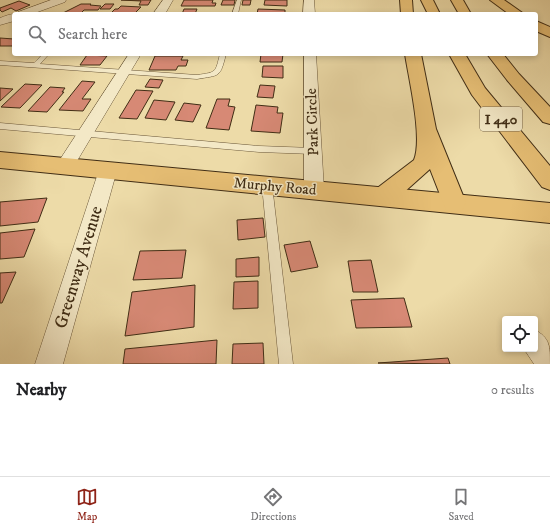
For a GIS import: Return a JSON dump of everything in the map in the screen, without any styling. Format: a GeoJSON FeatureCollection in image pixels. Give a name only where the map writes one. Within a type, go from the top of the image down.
{"type":"FeatureCollection","features":[{"type":"Feature","properties":{"kind":"main road"},"geometry":{"type":"LineString","coordinates":[[406,0],[407,12]]}},
{"type":"Feature","properties":{"kind":"main road"},"geometry":{"type":"LineString","coordinates":[[427,0],[433,12]]}},
{"type":"Feature","properties":{"kind":"main road"},"geometry":{"type":"LineString","coordinates":[[457,0],[464,12]]}},
{"type":"Feature","properties":{"kind":"main road"},"geometry":{"type":"LineString","coordinates":[[496,0],[515,12]]}},
{"type":"Feature","properties":{"kind":"main road"},"geometry":{"type":"LineString","coordinates":[[538,26],[550,33]]}},
{"type":"Feature","properties":{"kind":"main road"},"geometry":{"type":"LineString","coordinates":[[384,196],[422,165],[426,155],[426,129],[413,56]]}},
{"type":"Feature","properties":{"kind":"main road","name":"I 440"},"geometry":{"type":"LineString","coordinates":[[458,56],[478,91],[550,181]]}},
{"type":"Feature","properties":{"kind":"main road","name":"I 440"},"geometry":{"type":"LineString","coordinates":[[497,56],[513,77],[550,118]]}},
{"type":"Feature","properties":{"kind":"main road"},"geometry":{"type":"LineString","coordinates":[[426,129],[454,203]]}},
{"type":"Feature","properties":{"kind":"main road","name":"Murphy Road"},"geometry":{"type":"LineString","coordinates":[[0,160],[384,196],[546,213]]}},
{"type":"Feature","properties":{"kind":"street"},"geometry":{"type":"LineString","coordinates":[[28,12],[61,0]]}},
{"type":"Feature","properties":{"kind":"street"},"geometry":{"type":"LineString","coordinates":[[160,12],[168,0]]}},
{"type":"Feature","properties":{"kind":"street"},"geometry":{"type":"LineString","coordinates":[[309,0],[310,12]]}},
{"type":"Feature","properties":{"kind":"street"},"geometry":{"type":"LineString","coordinates":[[0,22],[12,18]]}},
{"type":"Feature","properties":{"kind":"street"},"geometry":{"type":"LineString","coordinates":[[65,166],[134,56]]}},
{"type":"Feature","properties":{"kind":"street","name":"Park Circle"},"geometry":{"type":"LineString","coordinates":[[310,56],[314,190]]}},
{"type":"Feature","properties":{"kind":"street","name":"Greenway Avenue"},"geometry":{"type":"LineString","coordinates":[[49,364],[108,170]]}},
{"type":"Feature","properties":{"kind":"street"},"geometry":{"type":"LineString","coordinates":[[538,347],[550,362]]}},
{"type":"Feature","properties":{"kind":"street"},"geometry":{"type":"LineString","coordinates":[[532,352],[533,364]]}},
{"type":"Feature","properties":{"kind":"lane"},"geometry":{"type":"LineString","coordinates":[[236,12],[240,0]]}},
{"type":"Feature","properties":{"kind":"lane"},"geometry":{"type":"LineString","coordinates":[[36,65],[44,56]]}},
{"type":"Feature","properties":{"kind":"lane"},"geometry":{"type":"LineString","coordinates":[[0,62],[123,73],[210,76],[216,74],[219,70],[222,56]]}},
{"type":"Feature","properties":{"kind":"lane"},"geometry":{"type":"LineString","coordinates":[[0,126],[259,149],[313,151]]}},
{"type":"Feature","properties":{"kind":"lane"},"geometry":{"type":"LineString","coordinates":[[267,185],[286,364]]}},
{"type":"Feature","properties":{"kind":"building"},"geometry":{"type":"Polygon","coordinates":[[[121,0],[151,0],[148,5],[139,5],[141,1],[121,0]]]}},
{"type":"Feature","properties":{"kind":"building"},"geometry":{"type":"Polygon","coordinates":[[[184,0],[213,0],[212,3],[216,3],[215,6],[181,6],[184,0]]]}},
{"type":"Feature","properties":{"kind":"building"},"geometry":{"type":"Polygon","coordinates":[[[223,0],[235,0],[234,5],[221,5],[223,0]]]}},
{"type":"Feature","properties":{"kind":"building"},"geometry":{"type":"Polygon","coordinates":[[[243,0],[251,0],[250,5],[242,5],[243,0]]]}},
{"type":"Feature","properties":{"kind":"building"},"geometry":{"type":"Polygon","coordinates":[[[265,0],[287,0],[287,6],[264,5],[265,0]]]}},
{"type":"Feature","properties":{"kind":"building"},"geometry":{"type":"Polygon","coordinates":[[[19,1],[30,5],[16,11],[11,8],[2,12],[0,10],[0,8],[19,1]]]}},
{"type":"Feature","properties":{"kind":"building"},"geometry":{"type":"Polygon","coordinates":[[[81,4],[101,6],[98,10],[65,12],[81,4]]]}},
{"type":"Feature","properties":{"kind":"building"},"geometry":{"type":"Polygon","coordinates":[[[105,4],[114,4],[110,9],[100,9],[105,4]]]}},
{"type":"Feature","properties":{"kind":"building"},"geometry":{"type":"Polygon","coordinates":[[[121,6],[141,7],[136,12],[112,12],[115,9],[118,9],[121,6]]]}},
{"type":"Feature","properties":{"kind":"building"},"geometry":{"type":"Polygon","coordinates":[[[184,9],[197,9],[196,12],[183,12],[184,9]]]}},
{"type":"Feature","properties":{"kind":"building"},"geometry":{"type":"Polygon","coordinates":[[[258,9],[285,10],[285,12],[257,12],[258,9]]]}},
{"type":"Feature","properties":{"kind":"building"},"geometry":{"type":"Polygon","coordinates":[[[0,38],[12,39],[12,46],[0,46],[0,38]]]}},
{"type":"Feature","properties":{"kind":"building"},"geometry":{"type":"Polygon","coordinates":[[[86,56],[107,56],[100,65],[80,65],[86,56]]]}},
{"type":"Feature","properties":{"kind":"building"},"geometry":{"type":"Polygon","coordinates":[[[155,56],[183,56],[181,60],[188,60],[186,66],[178,66],[176,70],[149,70],[155,56]]]}},
{"type":"Feature","properties":{"kind":"building"},"geometry":{"type":"Polygon","coordinates":[[[261,56],[283,56],[282,62],[260,62],[261,56]]]}},
{"type":"Feature","properties":{"kind":"building"},"geometry":{"type":"Polygon","coordinates":[[[263,66],[283,66],[283,78],[262,77],[263,66]]]}},
{"type":"Feature","properties":{"kind":"building"},"geometry":{"type":"Polygon","coordinates":[[[150,79],[163,80],[159,88],[145,87],[150,79]]]}},
{"type":"Feature","properties":{"kind":"building"},"geometry":{"type":"Polygon","coordinates":[[[82,81],[95,82],[82,99],[91,99],[83,111],[59,110],[82,81]]]}},
{"type":"Feature","properties":{"kind":"building"},"geometry":{"type":"Polygon","coordinates":[[[25,84],[42,85],[20,108],[1,107],[25,84]]]}},
{"type":"Feature","properties":{"kind":"building"},"geometry":{"type":"Polygon","coordinates":[[[260,85],[275,86],[273,98],[257,97],[260,85]]]}},
{"type":"Feature","properties":{"kind":"building"},"geometry":{"type":"Polygon","coordinates":[[[50,87],[65,88],[62,92],[64,92],[47,112],[28,111],[50,87]]]}},
{"type":"Feature","properties":{"kind":"building"},"geometry":{"type":"Polygon","coordinates":[[[0,88],[13,89],[0,101],[0,88]]]}},
{"type":"Feature","properties":{"kind":"building"},"geometry":{"type":"Polygon","coordinates":[[[136,90],[153,91],[137,119],[119,118],[136,90]]]}},
{"type":"Feature","properties":{"kind":"building"},"geometry":{"type":"Polygon","coordinates":[[[217,99],[230,99],[228,106],[235,107],[229,130],[206,128],[217,99]]]}},
{"type":"Feature","properties":{"kind":"building"},"geometry":{"type":"Polygon","coordinates":[[[154,100],[175,102],[166,120],[145,118],[154,100]]]}},
{"type":"Feature","properties":{"kind":"building"},"geometry":{"type":"Polygon","coordinates":[[[184,103],[201,105],[193,122],[175,120],[184,103]]]}},
{"type":"Feature","properties":{"kind":"building"},"geometry":{"type":"Polygon","coordinates":[[[256,105],[278,107],[277,113],[283,113],[280,133],[251,131],[256,105]]]}},
{"type":"Feature","properties":{"kind":"building"},"geometry":{"type":"Polygon","coordinates":[[[47,198],[38,222],[0,226],[0,202],[47,198]]]}},
{"type":"Feature","properties":{"kind":"building"},"geometry":{"type":"Polygon","coordinates":[[[263,218],[265,237],[238,240],[237,220],[263,218]]]}},
{"type":"Feature","properties":{"kind":"building"},"geometry":{"type":"Polygon","coordinates":[[[35,229],[24,257],[0,259],[0,233],[35,229]]]}},
{"type":"Feature","properties":{"kind":"building"},"geometry":{"type":"Polygon","coordinates":[[[310,241],[318,267],[291,272],[284,245],[310,241]]]}},
{"type":"Feature","properties":{"kind":"building"},"geometry":{"type":"Polygon","coordinates":[[[186,250],[182,278],[133,280],[140,251],[186,250]]]}},
{"type":"Feature","properties":{"kind":"building"},"geometry":{"type":"Polygon","coordinates":[[[259,257],[259,276],[236,277],[236,259],[259,257]]]}},
{"type":"Feature","properties":{"kind":"building"},"geometry":{"type":"Polygon","coordinates":[[[371,260],[378,292],[353,292],[348,261],[371,260]]]}},
{"type":"Feature","properties":{"kind":"building"},"geometry":{"type":"Polygon","coordinates":[[[16,272],[2,303],[0,303],[0,273],[16,272]]]}},
{"type":"Feature","properties":{"kind":"building"},"geometry":{"type":"Polygon","coordinates":[[[258,281],[258,308],[233,309],[234,282],[258,281]]]}},
{"type":"Feature","properties":{"kind":"building"},"geometry":{"type":"Polygon","coordinates":[[[195,285],[194,327],[125,336],[132,292],[195,285]]]}},
{"type":"Feature","properties":{"kind":"building"},"geometry":{"type":"Polygon","coordinates":[[[404,298],[412,327],[356,328],[351,300],[404,298]]]}},
{"type":"Feature","properties":{"kind":"building"},"geometry":{"type":"Polygon","coordinates":[[[217,340],[216,364],[123,364],[125,349],[217,340]]]}},
{"type":"Feature","properties":{"kind":"building"},"geometry":{"type":"Polygon","coordinates":[[[263,343],[264,364],[232,364],[233,344],[263,343]]]}},
{"type":"Feature","properties":{"kind":"building"},"geometry":{"type":"Polygon","coordinates":[[[448,358],[450,364],[378,363],[448,358]]]}}]}
